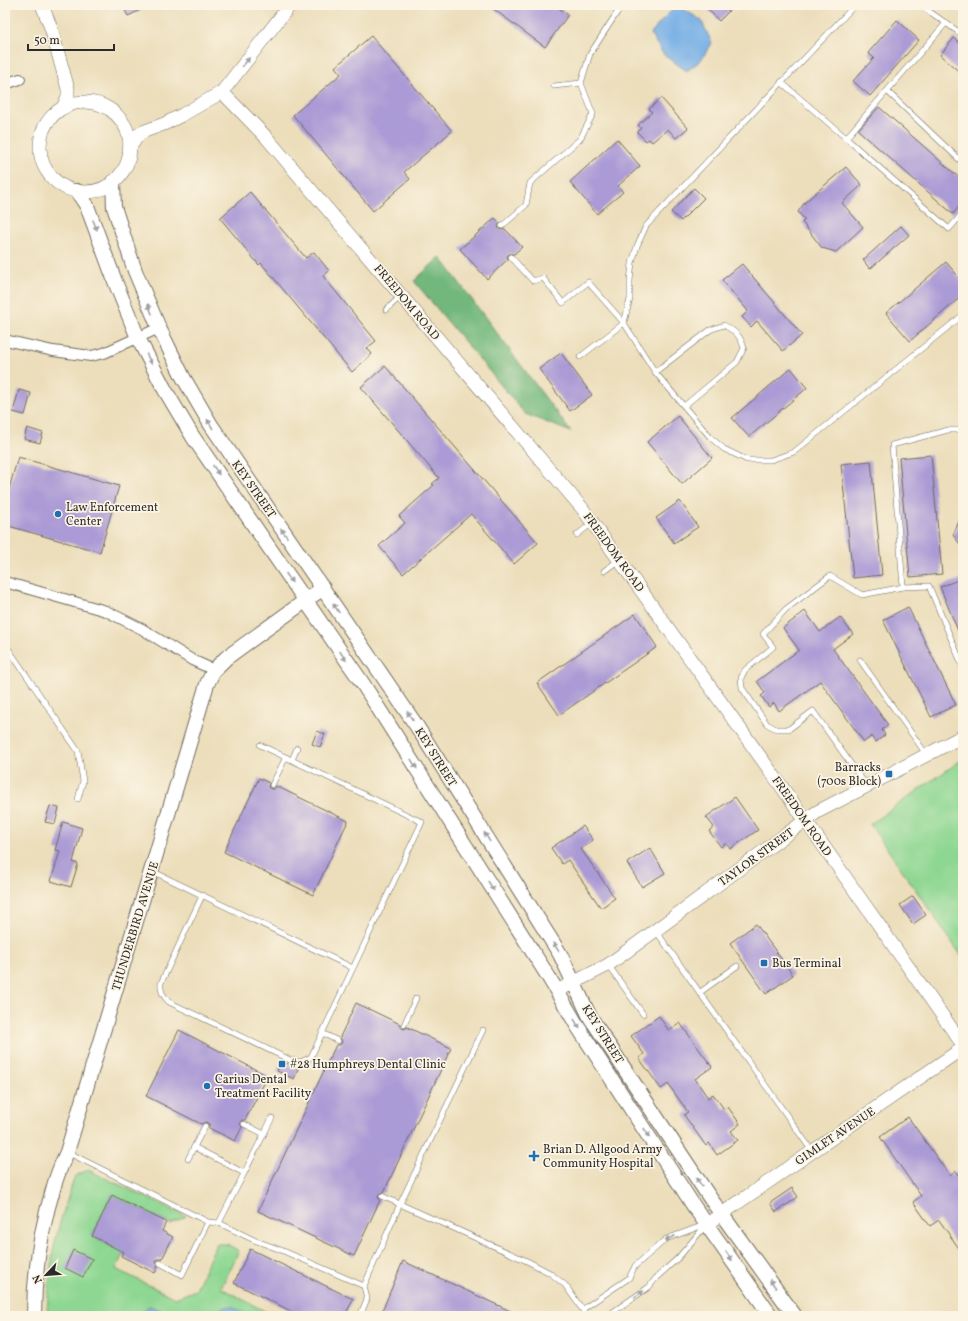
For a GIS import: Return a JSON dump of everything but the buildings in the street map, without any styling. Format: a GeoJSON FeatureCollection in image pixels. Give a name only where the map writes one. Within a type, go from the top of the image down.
{"type":"FeatureCollection","features":[{"type":"Feature","properties":{"kind":"main road","name":"KEY STREET"},"geometry":{"type":"LineString","coordinates":[[113,182],[114,207],[135,271],[159,328],[183,377],[211,425],[416,725],[560,954],[590,1017],[722,1214],[796,1316]]}},
{"type":"Feature","properties":{"kind":"main road","name":"KEY STREET"},"geometry":{"type":"LineString","coordinates":[[77,191],[87,206],[138,338],[165,390],[193,437],[393,730],[557,991],[582,1034],[706,1224],[771,1316]]}},
{"type":"Feature","properties":{"kind":"main road","name":"THUNDERBIRD AVENUE"},"geometry":{"type":"LineString","coordinates":[[34,1316],[41,1235],[54,1185],[67,1152],[207,684],[214,670],[226,658],[322,588]]}},
{"type":"Feature","properties":{"kind":"street"},"geometry":{"type":"LineString","coordinates":[[42,5],[51,28],[68,89],[72,95],[81,102]]}},
{"type":"Feature","properties":{"kind":"street"},"geometry":{"type":"LineString","coordinates":[[129,149],[128,135],[123,124],[116,115],[106,108],[94,103],[81,102],[63,108],[52,117],[45,127],[41,138],[41,154],[46,169],[62,186],[77,191],[96,190],[113,182],[124,167],[129,149],[138,136],[145,131],[182,116],[222,92],[290,5]]}},
{"type":"Feature","properties":{"kind":"street"},"geometry":{"type":"LineString","coordinates":[[6,83],[20,79]]}},
{"type":"Feature","properties":{"kind":"street"},"geometry":{"type":"LineString","coordinates":[[63,108],[66,102],[68,89]]}},
{"type":"Feature","properties":{"kind":"street","name":"FREEDOM ROAD"},"geometry":{"type":"LineString","coordinates":[[222,92],[266,137],[577,502],[805,820],[963,1045]]}},
{"type":"Feature","properties":{"kind":"street"},"geometry":{"type":"LineString","coordinates":[[123,124],[131,129],[145,131]]}},
{"type":"Feature","properties":{"kind":"street"},"geometry":{"type":"LineString","coordinates":[[5,340],[53,351],[91,356],[104,353],[159,328]]}},
{"type":"Feature","properties":{"kind":"street"},"geometry":{"type":"LineString","coordinates":[[5,582],[106,611],[142,630],[192,660],[214,670]]}},
{"type":"Feature","properties":{"kind":"street","name":"TAYLOR STREET"},"geometry":{"type":"LineString","coordinates":[[557,991],[608,965],[817,812],[963,736]]}},
{"type":"Feature","properties":{"kind":"street","name":"GIMLET AVENUE"},"geometry":{"type":"LineString","coordinates":[[706,1224],[963,1048]]}},
{"type":"Feature","properties":{"kind":"lane"},"geometry":{"type":"LineString","coordinates":[[580,357],[624,323],[630,298],[632,263],[637,246],[646,226],[855,5]]}},
{"type":"Feature","properties":{"kind":"lane"},"geometry":{"type":"LineString","coordinates":[[920,5],[963,35]]}},
{"type":"Feature","properties":{"kind":"lane"},"geometry":{"type":"LineString","coordinates":[[502,226],[526,205],[530,183],[580,139],[594,114],[581,83],[590,54],[620,6]]}},
{"type":"Feature","properties":{"kind":"lane"},"geometry":{"type":"LineString","coordinates":[[846,138],[946,23]]}},
{"type":"Feature","properties":{"kind":"lane"},"geometry":{"type":"LineString","coordinates":[[781,82],[949,229],[963,213]]}},
{"type":"Feature","properties":{"kind":"lane"},"geometry":{"type":"LineString","coordinates":[[554,86],[581,83]]}},
{"type":"Feature","properties":{"kind":"lane"},"geometry":{"type":"LineString","coordinates":[[887,91],[963,163]]}},
{"type":"Feature","properties":{"kind":"lane"},"geometry":{"type":"LineString","coordinates":[[511,257],[533,281],[543,278],[563,303],[588,282],[624,323],[655,372],[710,437],[724,449],[747,460],[771,460],[794,452],[963,314]]}},
{"type":"Feature","properties":{"kind":"lane"},"geometry":{"type":"LineString","coordinates":[[386,310],[402,296]]}},
{"type":"Feature","properties":{"kind":"lane"},"geometry":{"type":"LineString","coordinates":[[655,372],[710,330],[724,324],[735,331],[740,337],[744,348],[737,362],[684,406]]}},
{"type":"Feature","properties":{"kind":"lane"},"geometry":{"type":"LineString","coordinates":[[903,587],[892,445],[948,430],[963,430]]}},
{"type":"Feature","properties":{"kind":"lane"},"geometry":{"type":"LineString","coordinates":[[577,534],[593,523]]}},
{"type":"Feature","properties":{"kind":"lane"},"geometry":{"type":"LineString","coordinates":[[604,571],[620,560]]}},
{"type":"Feature","properties":{"kind":"lane"},"geometry":{"type":"LineString","coordinates":[[867,786],[813,711],[789,729],[776,729],[767,724],[742,688],[741,678],[744,670],[773,647],[763,634],[786,609],[830,576],[862,595],[903,587],[929,586],[963,667]]}},
{"type":"Feature","properties":{"kind":"lane"},"geometry":{"type":"LineString","coordinates":[[5,644],[78,751],[83,781],[78,799]]}},
{"type":"Feature","properties":{"kind":"lane"},"geometry":{"type":"LineString","coordinates":[[860,660],[926,755]]}},
{"type":"Feature","properties":{"kind":"lane"},"geometry":{"type":"LineString","coordinates":[[202,896],[161,983],[160,989],[168,1002],[290,1060],[301,1062],[311,1057],[422,822],[260,744]]}},
{"type":"Feature","properties":{"kind":"lane"},"geometry":{"type":"LineString","coordinates":[[292,760],[297,748]]}},
{"type":"Feature","properties":{"kind":"lane"},"geometry":{"type":"LineString","coordinates":[[272,785],[286,757]]}},
{"type":"Feature","properties":{"kind":"lane"},"geometry":{"type":"LineString","coordinates":[[152,871],[353,968]]}},
{"type":"Feature","properties":{"kind":"lane"},"geometry":{"type":"LineString","coordinates":[[655,931],[812,1151]]}},
{"type":"Feature","properties":{"kind":"lane"},"geometry":{"type":"LineString","coordinates":[[608,965],[643,1014]]}},
{"type":"Feature","properties":{"kind":"lane"},"geometry":{"type":"LineString","coordinates":[[699,993],[737,966]]}},
{"type":"Feature","properties":{"kind":"lane"},"geometry":{"type":"LineString","coordinates":[[404,1025],[416,998]]}},
{"type":"Feature","properties":{"kind":"lane"},"geometry":{"type":"LineString","coordinates":[[360,1316],[367,1299],[364,1286],[400,1204],[483,1030]]}},
{"type":"Feature","properties":{"kind":"lane"},"geometry":{"type":"LineString","coordinates":[[322,1033],[338,1041]]}},
{"type":"Feature","properties":{"kind":"lane"},"geometry":{"type":"LineString","coordinates":[[219,1223],[272,1118]]}},
{"type":"Feature","properties":{"kind":"lane"},"geometry":{"type":"LineString","coordinates":[[244,1124],[264,1134]]}},
{"type":"Feature","properties":{"kind":"lane"},"geometry":{"type":"LineString","coordinates":[[188,1160],[204,1126]]}},
{"type":"Feature","properties":{"kind":"lane"},"geometry":{"type":"LineString","coordinates":[[194,1147],[244,1173]]}},
{"type":"Feature","properties":{"kind":"lane"},"geometry":{"type":"LineString","coordinates":[[67,1152],[208,1222],[219,1223],[254,1240],[364,1286]]}},
{"type":"Feature","properties":{"kind":"lane"},"geometry":{"type":"LineString","coordinates":[[382,1196],[527,1261],[550,1273],[565,1285],[587,1316]]}},
{"type":"Feature","properties":{"kind":"lane"},"geometry":{"type":"LineString","coordinates":[[160,1263],[182,1275],[208,1222]]}},
{"type":"Feature","properties":{"kind":"lane"},"geometry":{"type":"LineString","coordinates":[[583,1309],[629,1278],[636,1266],[666,1239],[706,1224]]}},
{"type":"Feature","properties":{"kind":"lane"},"geometry":{"type":"LineString","coordinates":[[608,1316],[649,1287],[656,1278],[678,1258],[706,1224]]}},
{"type":"Feature","properties":{"kind":"green space"},"geometry":{"type":"Polygon","coordinates":[[[440,257],[571,432],[525,414],[414,281],[440,257]]]}},
{"type":"Feature","properties":{"kind":"green space"},"geometry":{"type":"Polygon","coordinates":[[[960,761],[963,765],[963,958],[870,824],[960,761]]]}},
{"type":"Feature","properties":{"kind":"green space"},"geometry":{"type":"Polygon","coordinates":[[[88,1170],[186,1216],[170,1224],[112,1195],[92,1236],[114,1248],[128,1243],[116,1269],[175,1298],[196,1290],[216,1244],[227,1244],[239,1251],[221,1288],[274,1316],[47,1316],[51,1269],[59,1225],[75,1176],[88,1170]]]}},
{"type":"Feature","properties":{"kind":"water"},"geometry":{"type":"Polygon","coordinates":[[[677,5],[701,20],[712,43],[701,60],[687,71],[664,55],[650,34],[677,5]]]}},
{"type":"Feature","properties":{"kind":"water"},"geometry":{"type":"Polygon","coordinates":[[[149,1306],[179,1316],[136,1316],[149,1306]]]}},
{"type":"Feature","properties":{"kind":"water"},"geometry":{"type":"Polygon","coordinates":[[[231,1306],[249,1316],[198,1316],[231,1306]]]}},
{"type":"Feature","properties":{"kind":"place","name":"Law Enforcement Center"},"geometry":{"type":"Point","coordinates":[58,514]}},
{"type":"Feature","properties":{"kind":"place","name":"Barracks (700s Block)"},"geometry":{"type":"Point","coordinates":[889,774]}},
{"type":"Feature","properties":{"kind":"place","name":"Bus Terminal"},"geometry":{"type":"Point","coordinates":[764,963]}},
{"type":"Feature","properties":{"kind":"place","name":"#28 Humphreys Dental Clinic"},"geometry":{"type":"Point","coordinates":[282,1064]}},
{"type":"Feature","properties":{"kind":"place","name":"Carius Dental Treatment Facility"},"geometry":{"type":"Point","coordinates":[207,1086]}},
{"type":"Feature","properties":{"kind":"place","name":"Brian D. Allgood Army Community Hospital"},"geometry":{"type":"Point","coordinates":[534,1156]}}]}
